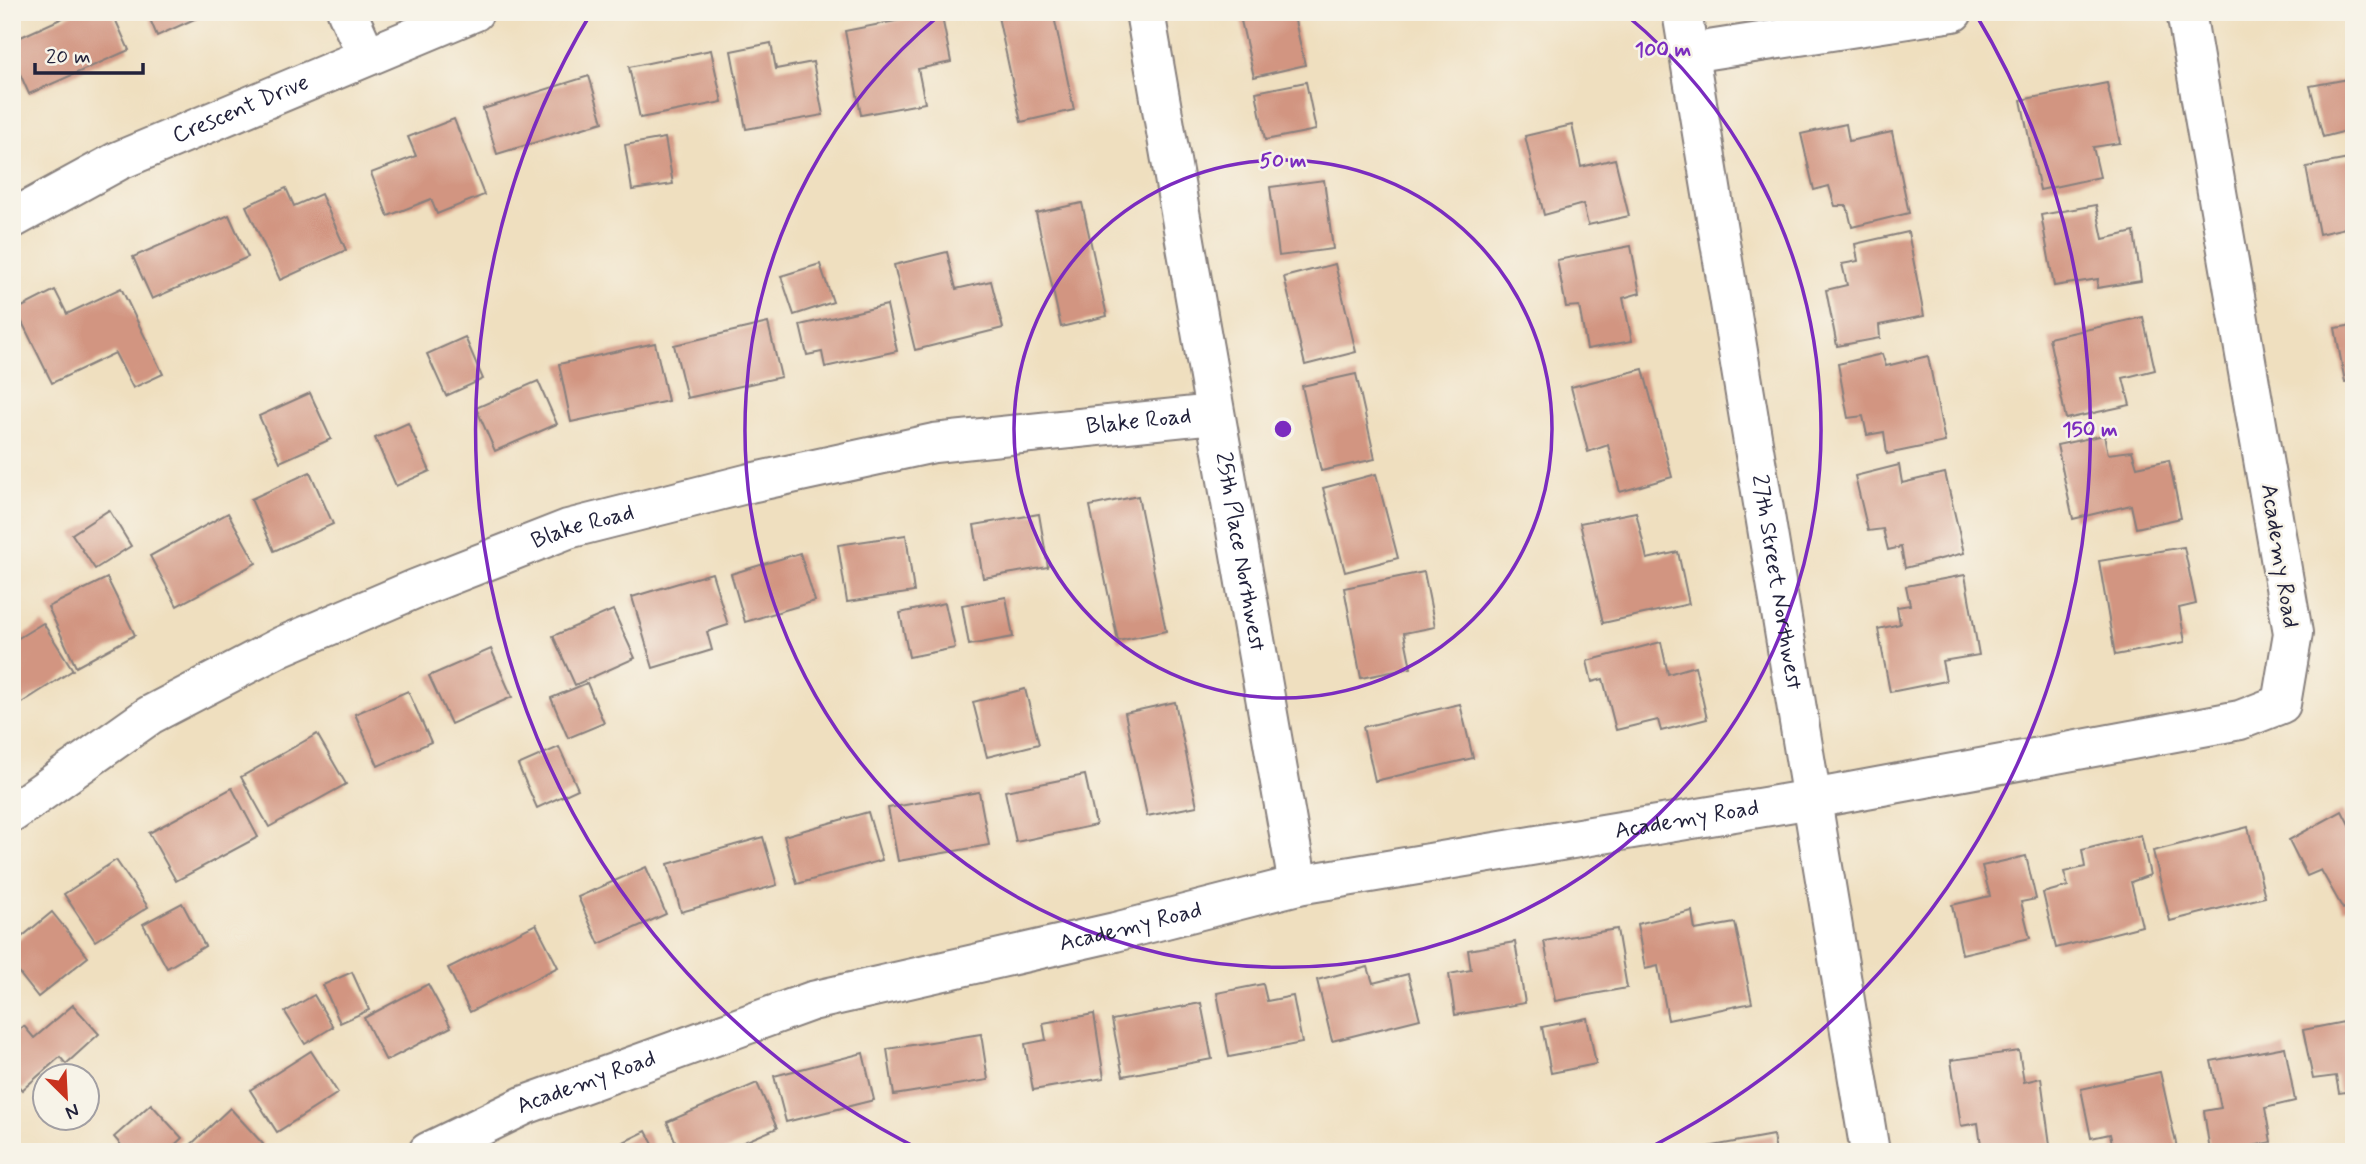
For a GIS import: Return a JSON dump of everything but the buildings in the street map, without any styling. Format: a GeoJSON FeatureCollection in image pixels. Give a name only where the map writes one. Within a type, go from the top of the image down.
{"type":"FeatureCollection","features":[{"type":"Feature","properties":{"kind":"street"},"geometry":{"type":"LineString","coordinates":[[347,12],[367,56]]}},
{"type":"Feature","properties":{"kind":"street","name":"Crescent Drive"},"geometry":{"type":"LineString","coordinates":[[12,219],[118,161],[474,12]]}},
{"type":"Feature","properties":{"kind":"street","name":"25th Place Northwest"},"geometry":{"type":"LineString","coordinates":[[1145,12],[1298,885]]}},
{"type":"Feature","properties":{"kind":"street","name":"27th Street Northwest"},"geometry":{"type":"LineString","coordinates":[[1682,12],[1870,1152]]}},
{"type":"Feature","properties":{"kind":"street"},"geometry":{"type":"LineString","coordinates":[[1689,53],[1953,12]]}},
{"type":"Feature","properties":{"kind":"street","name":"Academy Road"},"geometry":{"type":"LineString","coordinates":[[428,1152],[525,1105],[812,1001],[1115,932],[1298,885],[1812,799],[2240,720],[2281,704],[2293,633],[2186,12]]}},
{"type":"Feature","properties":{"kind":"street","name":"Blake Road"},"geometry":{"type":"LineString","coordinates":[[12,813],[150,715],[282,646],[415,589],[568,529],[750,483],[934,443],[1214,414]]}}]}
